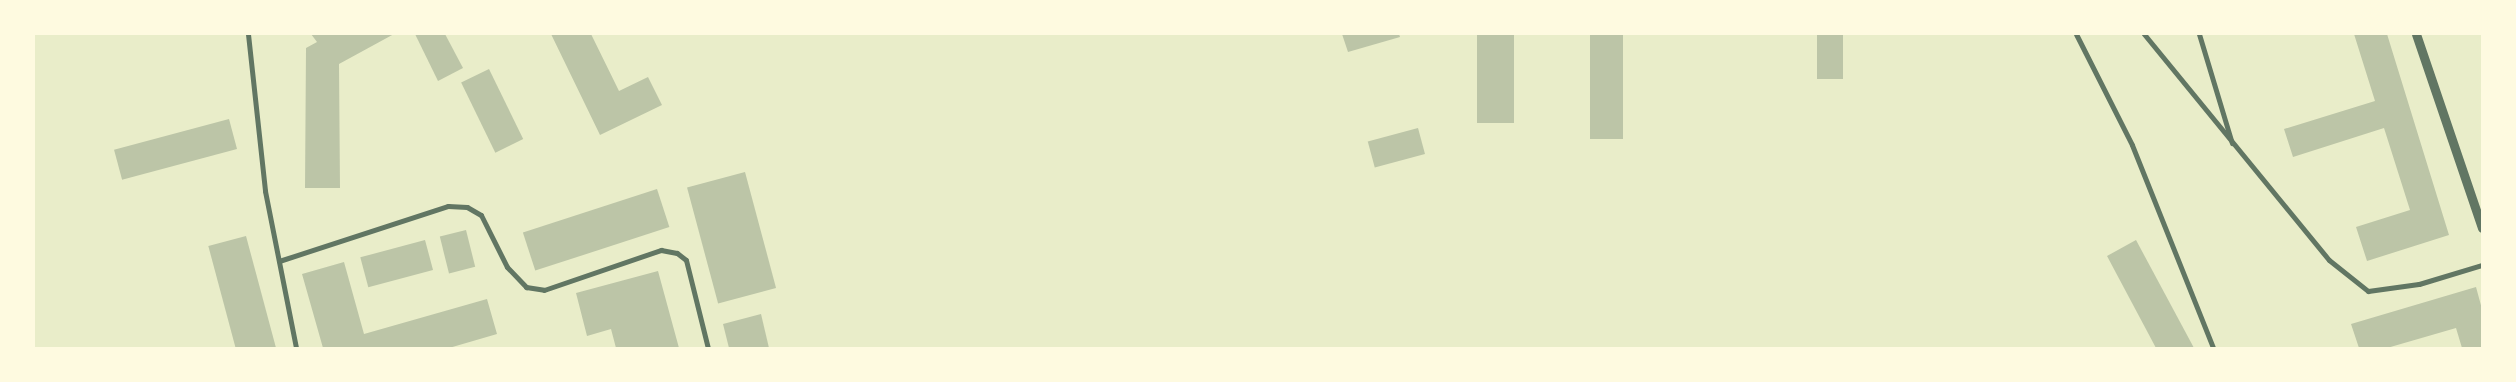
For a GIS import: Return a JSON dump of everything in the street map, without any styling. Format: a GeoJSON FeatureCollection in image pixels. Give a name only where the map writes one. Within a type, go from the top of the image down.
{"type":"FeatureCollection","features":[{"type":"Feature","properties":{"kind":"street"},"geometry":{"type":"LineString","coordinates":[[248,34],[266,192],[296,348]]}},
{"type":"Feature","properties":{"kind":"street"},"geometry":{"type":"LineString","coordinates":[[2076,34],[2132,145],[2213,348]]}},
{"type":"Feature","properties":{"kind":"street"},"geometry":{"type":"LineString","coordinates":[[2144,34],[2233,146],[2330,260],[2368,291],[2419,284],[2482,265]]}},
{"type":"Feature","properties":{"kind":"street"},"geometry":{"type":"LineString","coordinates":[[2199,34],[2233,146]]}},
{"type":"Feature","properties":{"kind":"street"},"geometry":{"type":"LineString","coordinates":[[2416,34],[2482,228]]}},
{"type":"Feature","properties":{"kind":"street"},"geometry":{"type":"LineString","coordinates":[[279,261],[448,206],[466,207],[480,215],[507,267],[526,287],[544,290],[661,250],[677,253],[686,260],[708,348]]}},
{"type":"Feature","properties":{"kind":"building"},"geometry":{"type":"Polygon","coordinates":[[[311,34],[394,34],[339,64],[340,188],[305,188],[306,48],[317,42],[311,34]]]}},
{"type":"Feature","properties":{"kind":"building"},"geometry":{"type":"Polygon","coordinates":[[[415,34],[445,34],[463,68],[438,81],[415,34]]]}},
{"type":"Feature","properties":{"kind":"building"},"geometry":{"type":"Polygon","coordinates":[[[551,34],[591,34],[619,91],[648,77],[662,105],[600,135],[551,34]]]}},
{"type":"Feature","properties":{"kind":"building"},"geometry":{"type":"Polygon","coordinates":[[[1342,34],[1399,34],[1400,37],[1348,52],[1342,34]]]}},
{"type":"Feature","properties":{"kind":"building"},"geometry":{"type":"Polygon","coordinates":[[[1477,34],[1514,34],[1514,123],[1477,123],[1477,34]]]}},
{"type":"Feature","properties":{"kind":"building"},"geometry":{"type":"Polygon","coordinates":[[[1590,34],[1623,34],[1623,139],[1590,139],[1590,34]]]}},
{"type":"Feature","properties":{"kind":"building"},"geometry":{"type":"Polygon","coordinates":[[[1817,34],[1843,34],[1843,79],[1817,79],[1817,34]]]}},
{"type":"Feature","properties":{"kind":"building"},"geometry":{"type":"Polygon","coordinates":[[[2354,34],[2387,34],[2449,235],[2367,261],[2356,227],[2410,210],[2384,128],[2293,157],[2284,129],[2375,101],[2354,34]]]}},
{"type":"Feature","properties":{"kind":"building"},"geometry":{"type":"Polygon","coordinates":[[[489,69],[523,139],[495,153],[461,83],[489,69]]]}},
{"type":"Feature","properties":{"kind":"building"},"geometry":{"type":"Polygon","coordinates":[[[229,119],[237,149],[122,180],[114,150],[229,119]]]}},
{"type":"Feature","properties":{"kind":"building"},"geometry":{"type":"Polygon","coordinates":[[[1418,128],[1425,154],[1375,168],[1368,141],[1418,128]]]}},
{"type":"Feature","properties":{"kind":"building"},"geometry":{"type":"Polygon","coordinates":[[[745,172],[776,288],[718,303],[687,188],[745,172]]]}},
{"type":"Feature","properties":{"kind":"building"},"geometry":{"type":"Polygon","coordinates":[[[657,189],[669,227],[535,271],[523,233],[657,189]]]}},
{"type":"Feature","properties":{"kind":"building"},"geometry":{"type":"Polygon","coordinates":[[[466,230],[475,267],[449,273],[440,237],[466,230]]]}},
{"type":"Feature","properties":{"kind":"building"},"geometry":{"type":"Polygon","coordinates":[[[246,236],[276,348],[236,348],[208,246],[246,236]]]}},
{"type":"Feature","properties":{"kind":"building"},"geometry":{"type":"Polygon","coordinates":[[[425,240],[433,270],[368,287],[360,257],[425,240]]]}},
{"type":"Feature","properties":{"kind":"building"},"geometry":{"type":"Polygon","coordinates":[[[2136,240],[2194,348],[2156,348],[2107,256],[2136,240]]]}},
{"type":"Feature","properties":{"kind":"building"},"geometry":{"type":"Polygon","coordinates":[[[344,262],[364,334],[487,299],[497,334],[449,348],[323,348],[302,274],[344,262]]]}},
{"type":"Feature","properties":{"kind":"building"},"geometry":{"type":"Polygon","coordinates":[[[658,271],[679,348],[616,348],[611,329],[587,336],[576,293],[658,271]]]}},
{"type":"Feature","properties":{"kind":"building"},"geometry":{"type":"Polygon","coordinates":[[[2476,287],[2482,309],[2482,348],[2462,348],[2456,328],[2387,348],[2359,348],[2351,324],[2476,287]]]}},
{"type":"Feature","properties":{"kind":"building"},"geometry":{"type":"Polygon","coordinates":[[[761,314],[769,348],[729,348],[723,324],[761,314]]]}}]}
